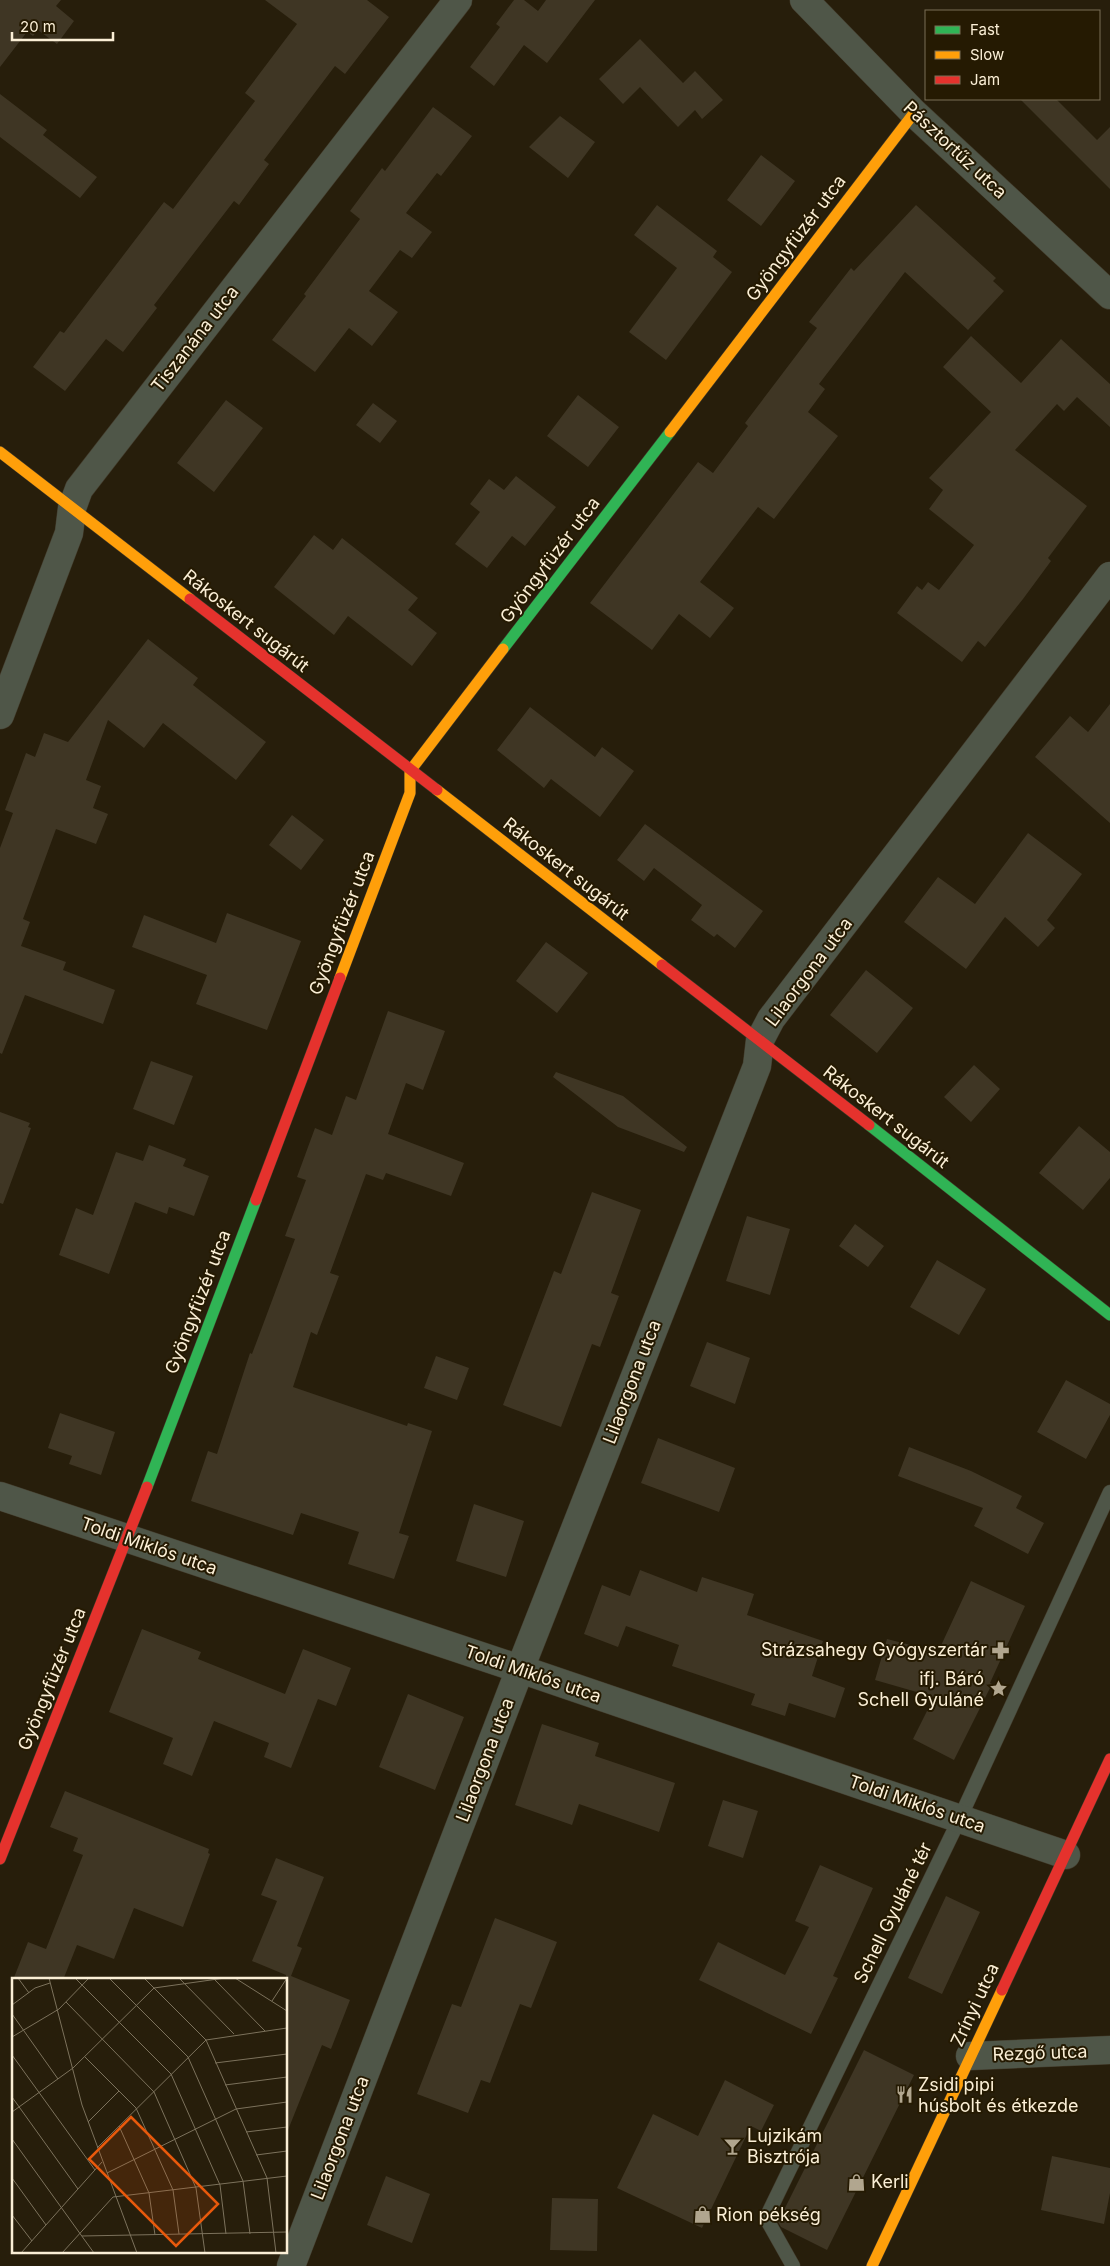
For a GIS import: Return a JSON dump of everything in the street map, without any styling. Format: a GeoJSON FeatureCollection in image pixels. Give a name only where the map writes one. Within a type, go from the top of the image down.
{"type":"FeatureCollection","features":[{"type":"Feature","properties":{"kind":"street","name":"Tiszanána utca"},"geometry":{"type":"LineString","coordinates":[[0,715],[69,533],[72,508],[79,489],[458,0]]}},
{"type":"Feature","properties":{"kind":"street","name":"Pásztortűz utca"},"geometry":{"type":"LineString","coordinates":[[804,0],[914,113],[1110,295]]}},
{"type":"Feature","properties":{"kind":"street","name":"Gyöngyfüzér utca"},"geometry":{"type":"LineString","coordinates":[[0,1859],[127,1539],[410,793],[410,772],[914,113]]}},
{"type":"Feature","properties":{"kind":"street","name":"Rákoskert sugárút"},"geometry":{"type":"LineString","coordinates":[[0,452],[410,772],[760,1040],[1110,1315]]}},
{"type":"Feature","properties":{"kind":"street","name":"Lilaorgona utca"},"geometry":{"type":"LineString","coordinates":[[291,2266],[520,1669],[756,1066],[760,1040],[771,1019],[1110,576]]}},
{"type":"Feature","properties":{"kind":"street","name":"Toldi Miklós utca"},"geometry":{"type":"LineString","coordinates":[[0,1496],[520,1669],[1066,1855]]}},
{"type":"Feature","properties":{"kind":"street","name":"Zrínyi utca"},"geometry":{"type":"LineString","coordinates":[[872,2266],[1110,1759]]}},
{"type":"Feature","properties":{"kind":"street","name":"Rezgő utca"},"geometry":{"type":"LineString","coordinates":[[970,2056],[1110,2050]]}},
{"type":"Feature","properties":{"kind":"lane","name":"Schell Gyuláné tér"},"geometry":{"type":"LineString","coordinates":[[793,2266],[766,2218],[960,1818],[1110,1492]]}},
{"type":"Feature","properties":{"kind":"building"},"geometry":{"type":"Polygon","coordinates":[[[0,0],[61,0],[56,6],[74,21],[57,44],[38,30],[33,36],[27,32],[0,67],[0,0]]]}},
{"type":"Feature","properties":{"kind":"building"},"geometry":{"type":"Polygon","coordinates":[[[265,0],[367,0],[389,17],[345,74],[335,66],[264,160],[269,164],[239,205],[234,201],[154,305],[157,308],[123,352],[106,339],[65,391],[33,367],[60,331],[64,333],[164,202],[173,209],[255,101],[245,93],[297,24],[265,0]]]}},
{"type":"Feature","properties":{"kind":"building"},"geometry":{"type":"Polygon","coordinates":[[[514,0],[524,0],[538,11],[546,0],[595,0],[547,63],[524,45],[494,86],[470,67],[500,27],[496,24],[514,0]]]}},
{"type":"Feature","properties":{"kind":"building"},"geometry":{"type":"Polygon","coordinates":[[[640,39],[683,83],[695,71],[723,100],[702,119],[695,110],[678,127],[640,87],[623,104],[599,79],[640,39]]]}},
{"type":"Feature","properties":{"kind":"building"},"geometry":{"type":"Polygon","coordinates":[[[0,94],[47,130],[43,135],[97,177],[80,198],[0,137],[0,94]]]}},
{"type":"Feature","properties":{"kind":"building"},"geometry":{"type":"Polygon","coordinates":[[[1021,100],[1057,100],[1097,140],[1110,127],[1110,189],[1021,100]]]}},
{"type":"Feature","properties":{"kind":"building"},"geometry":{"type":"Polygon","coordinates":[[[433,107],[472,136],[441,176],[437,173],[406,213],[432,232],[412,258],[400,250],[369,291],[398,312],[372,346],[349,328],[315,372],[272,340],[306,296],[304,294],[360,219],[350,211],[382,168],[385,171],[433,107]]]}},
{"type":"Feature","properties":{"kind":"building"},"geometry":{"type":"Polygon","coordinates":[[[560,116],[595,142],[568,178],[529,147],[560,116]]]}},
{"type":"Feature","properties":{"kind":"building"},"geometry":{"type":"Polygon","coordinates":[[[761,155],[795,181],[761,226],[727,200],[761,155]]]}},
{"type":"Feature","properties":{"kind":"building"},"geometry":{"type":"Polygon","coordinates":[[[657,205],[717,251],[713,257],[732,272],[666,360],[629,332],[677,268],[634,235],[657,205]]]}},
{"type":"Feature","properties":{"kind":"building"},"geometry":{"type":"Polygon","coordinates":[[[916,205],[996,278],[993,281],[1004,291],[968,330],[905,272],[819,384],[825,389],[808,412],[838,436],[774,519],[758,507],[700,582],[734,608],[710,638],[679,614],[652,650],[590,603],[698,462],[713,473],[748,426],[745,423],[817,328],[809,322],[851,268],[854,271],[916,205]]]}},
{"type":"Feature","properties":{"kind":"building"},"geometry":{"type":"Polygon","coordinates":[[[971,336],[1021,383],[1061,339],[1110,384],[1110,427],[1077,397],[1064,411],[1057,404],[1015,450],[1087,506],[1048,558],[1051,561],[985,647],[978,641],[962,662],[897,613],[917,586],[922,590],[928,582],[939,590],[974,545],[929,509],[943,490],[929,478],[991,412],[943,367],[971,336]]]}},
{"type":"Feature","properties":{"kind":"building"},"geometry":{"type":"Polygon","coordinates":[[[578,395],[619,427],[588,467],[547,436],[578,395]]]}},
{"type":"Feature","properties":{"kind":"building"},"geometry":{"type":"Polygon","coordinates":[[[226,400],[263,428],[214,492],[177,463],[226,400]]]}},
{"type":"Feature","properties":{"kind":"building"},"geometry":{"type":"Polygon","coordinates":[[[373,403],[397,421],[380,443],[356,425],[373,403]]]}},
{"type":"Feature","properties":{"kind":"building"},"geometry":{"type":"Polygon","coordinates":[[[516,476],[556,507],[525,546],[512,536],[487,568],[455,544],[480,512],[470,504],[489,479],[504,490],[516,476]]]}},
{"type":"Feature","properties":{"kind":"building"},"geometry":{"type":"Polygon","coordinates":[[[314,535],[333,550],[342,538],[418,598],[408,610],[437,633],[412,666],[348,616],[334,635],[274,587],[314,535]]]}},
{"type":"Feature","properties":{"kind":"building"},"geometry":{"type":"Polygon","coordinates":[[[148,639],[198,678],[193,685],[266,742],[236,780],[163,723],[144,748],[108,720],[86,780],[101,786],[93,808],[108,814],[96,844],[56,829],[23,919],[30,922],[21,946],[66,962],[63,970],[115,990],[103,1024],[25,995],[2,1054],[0,1053],[0,848],[13,813],[5,810],[26,753],[35,757],[44,733],[68,742],[148,639]]]}},
{"type":"Feature","properties":{"kind":"building"},"geometry":{"type":"Polygon","coordinates":[[[1110,704],[1110,823],[1035,757],[1070,716],[1088,732],[1110,704]]]}},
{"type":"Feature","properties":{"kind":"building"},"geometry":{"type":"Polygon","coordinates":[[[530,707],[595,757],[602,747],[634,771],[600,817],[551,779],[544,788],[497,750],[530,707]]]}},
{"type":"Feature","properties":{"kind":"building"},"geometry":{"type":"Polygon","coordinates":[[[292,815],[324,840],[301,870],[269,845],[292,815]]]}},
{"type":"Feature","properties":{"kind":"building"},"geometry":{"type":"Polygon","coordinates":[[[645,824],[763,911],[735,948],[717,934],[714,937],[691,920],[702,905],[654,868],[644,881],[617,860],[645,824]]]}},
{"type":"Feature","properties":{"kind":"building"},"geometry":{"type":"Polygon","coordinates":[[[1028,833],[1082,874],[1047,920],[1055,928],[1038,947],[1005,917],[966,969],[904,922],[938,877],[975,904],[1028,833]]]}},
{"type":"Feature","properties":{"kind":"building"},"geometry":{"type":"Polygon","coordinates":[[[227,913],[301,941],[267,1030],[196,1004],[207,975],[132,947],[144,915],[216,943],[227,913]]]}},
{"type":"Feature","properties":{"kind":"building"},"geometry":{"type":"Polygon","coordinates":[[[546,942],[588,973],[557,1013],[516,981],[546,942]]]}},
{"type":"Feature","properties":{"kind":"building"},"geometry":{"type":"Polygon","coordinates":[[[866,970],[913,1008],[877,1053],[830,1015],[866,970]]]}},
{"type":"Feature","properties":{"kind":"building"},"geometry":{"type":"Polygon","coordinates":[[[388,1011],[445,1031],[423,1090],[406,1083],[388,1134],[464,1163],[451,1196],[386,1173],[383,1180],[366,1174],[330,1273],[339,1276],[317,1335],[311,1332],[293,1387],[407,1426],[408,1423],[432,1431],[399,1533],[409,1536],[394,1579],[348,1564],[359,1532],[301,1513],[293,1535],[191,1501],[208,1451],[217,1454],[250,1353],[252,1354],[295,1239],[285,1236],[306,1180],[297,1177],[315,1128],[332,1135],[346,1096],[356,1100],[388,1011]]]}},
{"type":"Feature","properties":{"kind":"building"},"geometry":{"type":"Polygon","coordinates":[[[151,1061],[193,1076],[174,1125],[133,1109],[151,1061]]]}},
{"type":"Feature","properties":{"kind":"building"},"geometry":{"type":"Polygon","coordinates":[[[974,1065],[1000,1089],[971,1122],[944,1097],[974,1065]]]}},
{"type":"Feature","properties":{"kind":"building"},"geometry":{"type":"Polygon","coordinates":[[[556,1072],[623,1096],[687,1147],[684,1152],[618,1127],[553,1077],[556,1072]]]}},
{"type":"Feature","properties":{"kind":"building"},"geometry":{"type":"Polygon","coordinates":[[[0,1112],[30,1123],[28,1127],[31,1128],[3,1204],[0,1203],[0,1112]]]}},
{"type":"Feature","properties":{"kind":"building"},"geometry":{"type":"Polygon","coordinates":[[[1079,1126],[1110,1152],[1110,1178],[1083,1210],[1039,1173],[1079,1126]]]}},
{"type":"Feature","properties":{"kind":"building"},"geometry":{"type":"Polygon","coordinates":[[[149,1145],[186,1159],[183,1166],[209,1176],[194,1216],[169,1207],[167,1214],[135,1202],[109,1274],[59,1255],[76,1208],[93,1215],[116,1152],[143,1161],[149,1145]]]}},
{"type":"Feature","properties":{"kind":"building"},"geometry":{"type":"Polygon","coordinates":[[[592,1192],[641,1210],[611,1293],[619,1296],[600,1347],[592,1344],[561,1427],[503,1405],[554,1271],[561,1274],[592,1192]]]}},
{"type":"Feature","properties":{"kind":"building"},"geometry":{"type":"Polygon","coordinates":[[[747,1216],[790,1229],[770,1295],[726,1281],[747,1216]]]}},
{"type":"Feature","properties":{"kind":"building"},"geometry":{"type":"Polygon","coordinates":[[[855,1224],[884,1246],[868,1267],[839,1246],[855,1224]]]}},
{"type":"Feature","properties":{"kind":"building"},"geometry":{"type":"Polygon","coordinates":[[[937,1260],[986,1289],[959,1335],[910,1307],[937,1260]]]}},
{"type":"Feature","properties":{"kind":"building"},"geometry":{"type":"Polygon","coordinates":[[[707,1342],[750,1358],[735,1404],[690,1386],[707,1342]]]}},
{"type":"Feature","properties":{"kind":"building"},"geometry":{"type":"Polygon","coordinates":[[[436,1356],[469,1368],[457,1400],[424,1388],[436,1356]]]}},
{"type":"Feature","properties":{"kind":"building"},"geometry":{"type":"Polygon","coordinates":[[[1066,1380],[1110,1404],[1110,1415],[1086,1459],[1037,1432],[1066,1380]]]}},
{"type":"Feature","properties":{"kind":"building"},"geometry":{"type":"Polygon","coordinates":[[[60,1413],[115,1432],[101,1475],[69,1464],[72,1456],[48,1448],[60,1413]]]}},
{"type":"Feature","properties":{"kind":"building"},"geometry":{"type":"Polygon","coordinates":[[[658,1438],[735,1468],[719,1512],[641,1483],[658,1438]]]}},
{"type":"Feature","properties":{"kind":"building"},"geometry":{"type":"Polygon","coordinates":[[[909,1447],[971,1471],[1022,1496],[1016,1508],[1044,1523],[1028,1554],[974,1526],[983,1508],[898,1476],[909,1447]]]}},
{"type":"Feature","properties":{"kind":"building"},"geometry":{"type":"Polygon","coordinates":[[[474,1504],[524,1521],[506,1577],[456,1561],[474,1504]]]}},
{"type":"Feature","properties":{"kind":"building"},"geometry":{"type":"Polygon","coordinates":[[[640,1570],[697,1592],[702,1577],[754,1594],[747,1615],[823,1641],[812,1676],[845,1688],[835,1718],[789,1703],[785,1716],[751,1705],[755,1694],[672,1666],[679,1645],[626,1626],[618,1647],[584,1634],[602,1585],[630,1596],[640,1570]]]}},
{"type":"Feature","properties":{"kind":"building"},"geometry":{"type":"Polygon","coordinates":[[[971,1581],[1025,1606],[990,1683],[992,1684],[954,1760],[913,1739],[934,1697],[875,1680],[887,1639],[938,1652],[971,1581]]]}},
{"type":"Feature","properties":{"kind":"building"},"geometry":{"type":"Polygon","coordinates":[[[142,1629],[201,1652],[198,1659],[285,1694],[303,1649],[351,1668],[336,1706],[318,1699],[291,1768],[264,1757],[269,1743],[214,1721],[192,1776],[163,1764],[173,1738],[109,1712],[142,1629]]]}},
{"type":"Feature","properties":{"kind":"building"},"geometry":{"type":"Polygon","coordinates":[[[408,1694],[464,1717],[435,1790],[379,1767],[408,1694]]]}},
{"type":"Feature","properties":{"kind":"building"},"geometry":{"type":"Polygon","coordinates":[[[542,1724],[599,1743],[595,1756],[675,1783],[659,1832],[579,1804],[572,1825],[515,1805],[542,1724]]]}},
{"type":"Feature","properties":{"kind":"building"},"geometry":{"type":"Polygon","coordinates":[[[65,1791],[209,1849],[208,1853],[210,1854],[183,1927],[134,1908],[114,1959],[77,1945],[64,1978],[14,1978],[28,1942],[46,1949],[83,1855],[73,1851],[78,1838],[50,1827],[65,1791]]]}},
{"type":"Feature","properties":{"kind":"building"},"geometry":{"type":"Polygon","coordinates":[[[723,1800],[758,1811],[743,1858],[708,1846],[723,1800]]]}},
{"type":"Feature","properties":{"kind":"building"},"geometry":{"type":"Polygon","coordinates":[[[276,1858],[324,1877],[297,1946],[302,1948],[291,1976],[350,2000],[331,2049],[322,2045],[288,2130],[288,1978],[286,1978],[286,1975],[252,1961],[277,1901],[261,1895],[276,1858]]]}},
{"type":"Feature","properties":{"kind":"building"},"geometry":{"type":"Polygon","coordinates":[[[820,1865],[873,1888],[833,1976],[838,1978],[811,2034],[699,1980],[718,1942],[785,1975],[809,1927],[795,1921],[820,1865]]]}},
{"type":"Feature","properties":{"kind":"building"},"geometry":{"type":"Polygon","coordinates":[[[946,1896],[980,1912],[942,1994],[908,1978],[946,1896]]]}},
{"type":"Feature","properties":{"kind":"building"},"geometry":{"type":"Polygon","coordinates":[[[495,1918],[557,1942],[531,2008],[520,2004],[490,2083],[481,2080],[468,2113],[417,2094],[452,2004],[461,2007],[495,1918]]]}},
{"type":"Feature","properties":{"kind":"building"},"geometry":{"type":"Polygon","coordinates":[[[864,2050],[914,2075],[827,2250],[781,2227],[778,2222],[864,2050]]]}},
{"type":"Feature","properties":{"kind":"building"},"geometry":{"type":"Polygon","coordinates":[[[725,2080],[774,2105],[761,2131],[751,2126],[702,2228],[617,2188],[653,2114],[698,2136],[725,2080]]]}},
{"type":"Feature","properties":{"kind":"building"},"geometry":{"type":"Polygon","coordinates":[[[1052,2156],[1110,2168],[1110,2193],[1104,2224],[1041,2210],[1052,2156]]]}},
{"type":"Feature","properties":{"kind":"building"},"geometry":{"type":"Polygon","coordinates":[[[386,2176],[430,2194],[412,2243],[367,2225],[386,2176]]]}},
{"type":"Feature","properties":{"kind":"building"},"geometry":{"type":"Polygon","coordinates":[[[552,2198],[598,2199],[597,2251],[550,2250],[552,2198]]]}},
{"type":"Feature","properties":{"kind":"traffic: fast"},"geometry":{"type":"LineString","coordinates":[[503,649],[670,432]]}},
{"type":"Feature","properties":{"kind":"traffic: fast"},"geometry":{"type":"LineString","coordinates":[[869,1125],[1110,1315]]}},
{"type":"Feature","properties":{"kind":"traffic: fast"},"geometry":{"type":"LineString","coordinates":[[147,1487],[256,1200]]}},
{"type":"Feature","properties":{"kind":"traffic: slow"},"geometry":{"type":"LineString","coordinates":[[670,432],[914,113]]}},
{"type":"Feature","properties":{"kind":"traffic: slow"},"geometry":{"type":"LineString","coordinates":[[0,452],[190,599]]}},
{"type":"Feature","properties":{"kind":"traffic: slow"},"geometry":{"type":"LineString","coordinates":[[340,978],[410,793],[410,771],[503,649]]}},
{"type":"Feature","properties":{"kind":"traffic: slow"},"geometry":{"type":"LineString","coordinates":[[437,790],[662,965]]}},
{"type":"Feature","properties":{"kind":"traffic: slow"},"geometry":{"type":"LineString","coordinates":[[872,2266],[1002,1990]]}},
{"type":"Feature","properties":{"kind":"traffic: jam"},"geometry":{"type":"LineString","coordinates":[[190,599],[437,790]]}},
{"type":"Feature","properties":{"kind":"traffic: jam"},"geometry":{"type":"LineString","coordinates":[[662,965],[869,1125]]}},
{"type":"Feature","properties":{"kind":"traffic: jam"},"geometry":{"type":"LineString","coordinates":[[256,1200],[340,978]]}},
{"type":"Feature","properties":{"kind":"traffic: jam"},"geometry":{"type":"LineString","coordinates":[[0,1859],[147,1487]]}},
{"type":"Feature","properties":{"kind":"traffic: jam"},"geometry":{"type":"LineString","coordinates":[[1002,1990],[1110,1759]]}},
{"type":"Feature","properties":{"kind":"place","name":"Strázsahegy Gyógyszertár"},"geometry":{"type":"Point","coordinates":[1001,1650]}},
{"type":"Feature","properties":{"kind":"place","name":"ifj. Báró Schell Gyuláné"},"geometry":{"type":"Point","coordinates":[998,1689]}},
{"type":"Feature","properties":{"kind":"place","name":"Zsidi pipi húsbolt és étkezde"},"geometry":{"type":"Point","coordinates":[904,2095]}},
{"type":"Feature","properties":{"kind":"place","name":"Lujzikám Bisztrója"},"geometry":{"type":"Point","coordinates":[733,2146]}},
{"type":"Feature","properties":{"kind":"place","name":"Kerli"},"geometry":{"type":"Point","coordinates":[857,2182]}},
{"type":"Feature","properties":{"kind":"place","name":"Rion pékség"},"geometry":{"type":"Point","coordinates":[702,2215]}}]}
